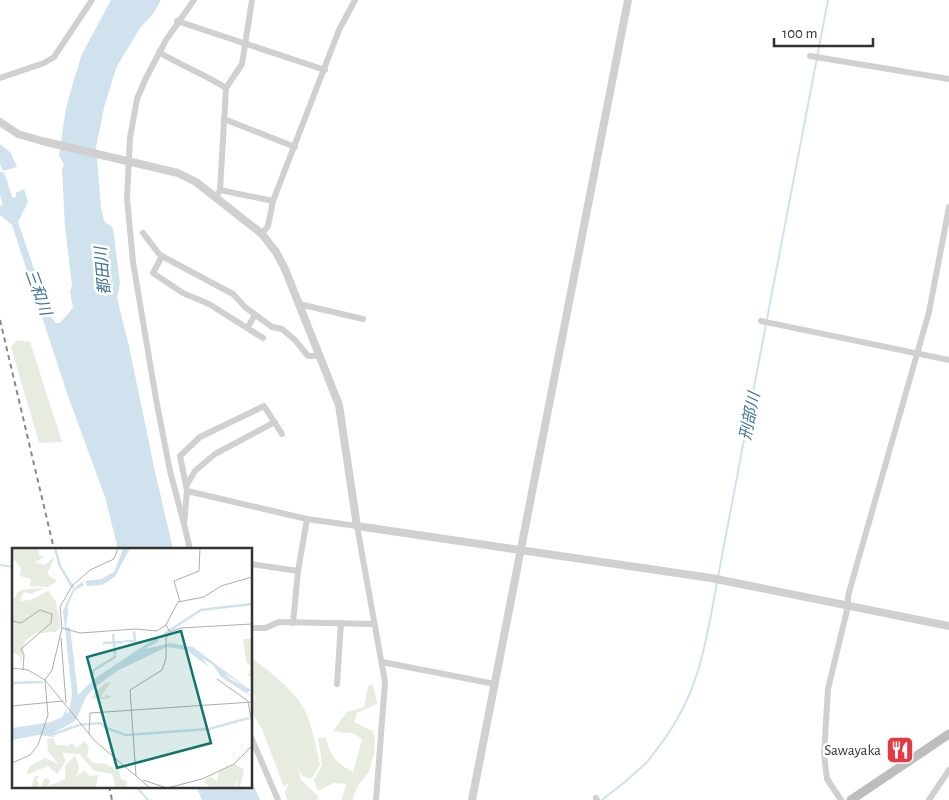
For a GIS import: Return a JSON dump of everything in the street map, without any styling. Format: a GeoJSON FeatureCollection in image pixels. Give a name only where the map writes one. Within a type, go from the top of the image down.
{"type":"FeatureCollection","features":[{"type":"Feature","properties":{"kind":"main road"},"geometry":{"type":"LineString","coordinates":[[852,800],[949,734]]}},
{"type":"Feature","properties":{"kind":"street"},"geometry":{"type":"LineString","coordinates":[[0,78],[44,63],[54,57],[92,0]]}},
{"type":"Feature","properties":{"kind":"street"},"geometry":{"type":"LineString","coordinates":[[191,548],[170,471],[138,292],[127,198],[127,161],[137,99],[160,52],[178,21],[194,0]]}},
{"type":"Feature","properties":{"kind":"street"},"geometry":{"type":"LineString","coordinates":[[218,194],[226,88],[242,64],[252,0]]}},
{"type":"Feature","properties":{"kind":"street"},"geometry":{"type":"LineString","coordinates":[[262,234],[268,226],[273,201],[339,30],[355,0]]}},
{"type":"Feature","properties":{"kind":"street"},"geometry":{"type":"LineString","coordinates":[[472,800],[628,0]]}},
{"type":"Feature","properties":{"kind":"street"},"geometry":{"type":"LineString","coordinates":[[178,21],[325,70]]}},
{"type":"Feature","properties":{"kind":"street"},"geometry":{"type":"LineString","coordinates":[[160,52],[172,60],[209,77],[226,88]]}},
{"type":"Feature","properties":{"kind":"street"},"geometry":{"type":"LineString","coordinates":[[810,56],[949,78]]}},
{"type":"Feature","properties":{"kind":"street"},"geometry":{"type":"LineString","coordinates":[[224,119],[295,147]]}},
{"type":"Feature","properties":{"kind":"street"},"geometry":{"type":"LineString","coordinates":[[0,122],[18,134],[178,173],[196,182],[218,194],[262,234],[276,252],[285,268],[339,405],[357,526],[385,682],[376,800]]}},
{"type":"Feature","properties":{"kind":"street"},"geometry":{"type":"LineString","coordinates":[[218,194],[273,201]]}},
{"type":"Feature","properties":{"kind":"street"},"geometry":{"type":"LineString","coordinates":[[841,800],[827,779],[824,754],[828,689],[848,606],[848,596],[929,312],[949,207]]}},
{"type":"Feature","properties":{"kind":"street"},"geometry":{"type":"LineString","coordinates":[[144,233],[149,243],[162,256],[233,294],[245,307],[256,315],[272,326],[282,329],[295,340],[308,356],[320,356]]}},
{"type":"Feature","properties":{"kind":"street"},"geometry":{"type":"LineString","coordinates":[[162,256],[153,273],[183,293],[209,304],[263,338]]}},
{"type":"Feature","properties":{"kind":"street"},"geometry":{"type":"LineString","coordinates":[[300,304],[363,319]]}},
{"type":"Feature","properties":{"kind":"street"},"geometry":{"type":"LineString","coordinates":[[246,328],[256,315]]}},
{"type":"Feature","properties":{"kind":"street"},"geometry":{"type":"LineString","coordinates":[[761,321],[949,360]]}},
{"type":"Feature","properties":{"kind":"street"},"geometry":{"type":"LineString","coordinates":[[184,524],[186,488],[180,456],[200,437],[264,406],[282,434]]}},
{"type":"Feature","properties":{"kind":"street"},"geometry":{"type":"LineString","coordinates":[[186,488],[195,471],[215,454],[275,422]]}},
{"type":"Feature","properties":{"kind":"street"},"geometry":{"type":"LineString","coordinates":[[186,488],[308,519],[712,578],[949,626]]}},
{"type":"Feature","properties":{"kind":"street"},"geometry":{"type":"LineString","coordinates":[[293,623],[298,571],[308,519]]}},
{"type":"Feature","properties":{"kind":"street"},"geometry":{"type":"LineString","coordinates":[[252,564],[298,571]]}},
{"type":"Feature","properties":{"kind":"street"},"geometry":{"type":"LineString","coordinates":[[252,628],[265,628],[279,622],[374,624]]}},
{"type":"Feature","properties":{"kind":"street"},"geometry":{"type":"LineString","coordinates":[[338,684],[341,623]]}},
{"type":"Feature","properties":{"kind":"street"},"geometry":{"type":"LineString","coordinates":[[382,662],[496,684]]}},
{"type":"Feature","properties":{"kind":"street"},"geometry":{"type":"LineString","coordinates":[[252,739],[278,800]]}},
{"type":"Feature","properties":{"kind":"street"},"geometry":{"type":"LineString","coordinates":[[929,800],[949,770]]}},
{"type":"Feature","properties":{"kind":"shaded area"},"geometry":{"type":"Polygon","coordinates":[[[17,340],[30,342],[62,442],[39,443],[11,347],[17,340]]]}},
{"type":"Feature","properties":{"kind":"shaded area"},"geometry":{"type":"Polygon","coordinates":[[[252,658],[290,690],[302,705],[312,732],[320,765],[311,779],[301,775],[297,763],[301,780],[319,797],[317,800],[287,800],[285,792],[289,782],[284,787],[262,729],[252,713],[252,695],[257,702],[252,691],[252,658]]]}},
{"type":"Feature","properties":{"kind":"shaded area"},"geometry":{"type":"Polygon","coordinates":[[[373,684],[377,704],[357,713],[354,722],[373,731],[375,740],[374,754],[369,772],[358,785],[352,800],[341,800],[347,784],[334,783],[318,791],[314,780],[322,765],[318,737],[326,738],[335,758],[353,772],[362,740],[356,734],[333,731],[347,712],[364,707],[368,686],[373,684]]]}},
{"type":"Feature","properties":{"kind":"water","name":"都田川"},"geometry":{"type":"Polygon","coordinates":[[[111,0],[161,0],[153,14],[140,28],[116,68],[104,108],[96,147],[101,207],[104,221],[113,228],[120,283],[117,298],[173,548],[118,548],[105,497],[67,393],[12,225],[0,215],[0,206],[3,205],[2,199],[9,196],[11,198],[16,197],[16,193],[24,189],[28,202],[18,222],[50,316],[56,323],[60,323],[73,308],[65,227],[62,169],[64,165],[59,155],[66,108],[82,54],[111,0]]]}},
{"type":"Feature","properties":{"kind":"water"},"geometry":{"type":"Polygon","coordinates":[[[0,144],[11,153],[17,167],[3,171],[0,164],[0,144]]]}},
{"type":"Feature","properties":{"kind":"water"},"geometry":{"type":"Polygon","coordinates":[[[252,781],[260,800],[202,800],[197,788],[252,788],[252,781]]]}},
{"type":"Feature","properties":{"kind":"waterway","name":"刑部川"},"geometry":{"type":"LineString","coordinates":[[767,319],[828,0]]}},
{"type":"Feature","properties":{"kind":"waterway","name":"三和川"},"geometry":{"type":"LineString","coordinates":[[0,177],[11,212]]}},
{"type":"Feature","properties":{"kind":"waterway","name":"刑部川"},"geometry":{"type":"LineString","coordinates":[[718,577],[766,324]]}},
{"type":"Feature","properties":{"kind":"waterway"},"geometry":{"type":"LineString","coordinates":[[0,565],[12,567]]}},
{"type":"Feature","properties":{"kind":"waterway","name":"刑部川"},"geometry":{"type":"LineString","coordinates":[[602,800],[648,761],[684,707],[699,667],[717,582]]}},
{"type":"Feature","properties":{"kind":"waterway"},"geometry":{"type":"LineString","coordinates":[[138,788],[148,800]]}},
{"type":"Feature","properties":{"kind":"railway"},"geometry":{"type":"LineString","coordinates":[[0,320],[54,548]]}},
{"type":"Feature","properties":{"kind":"railway"},"geometry":{"type":"LineString","coordinates":[[109,788],[112,800]]}},
{"type":"Feature","properties":{"kind":"place","name":"Sawayaka"},"geometry":{"type":"Point","coordinates":[900,750]}}]}
